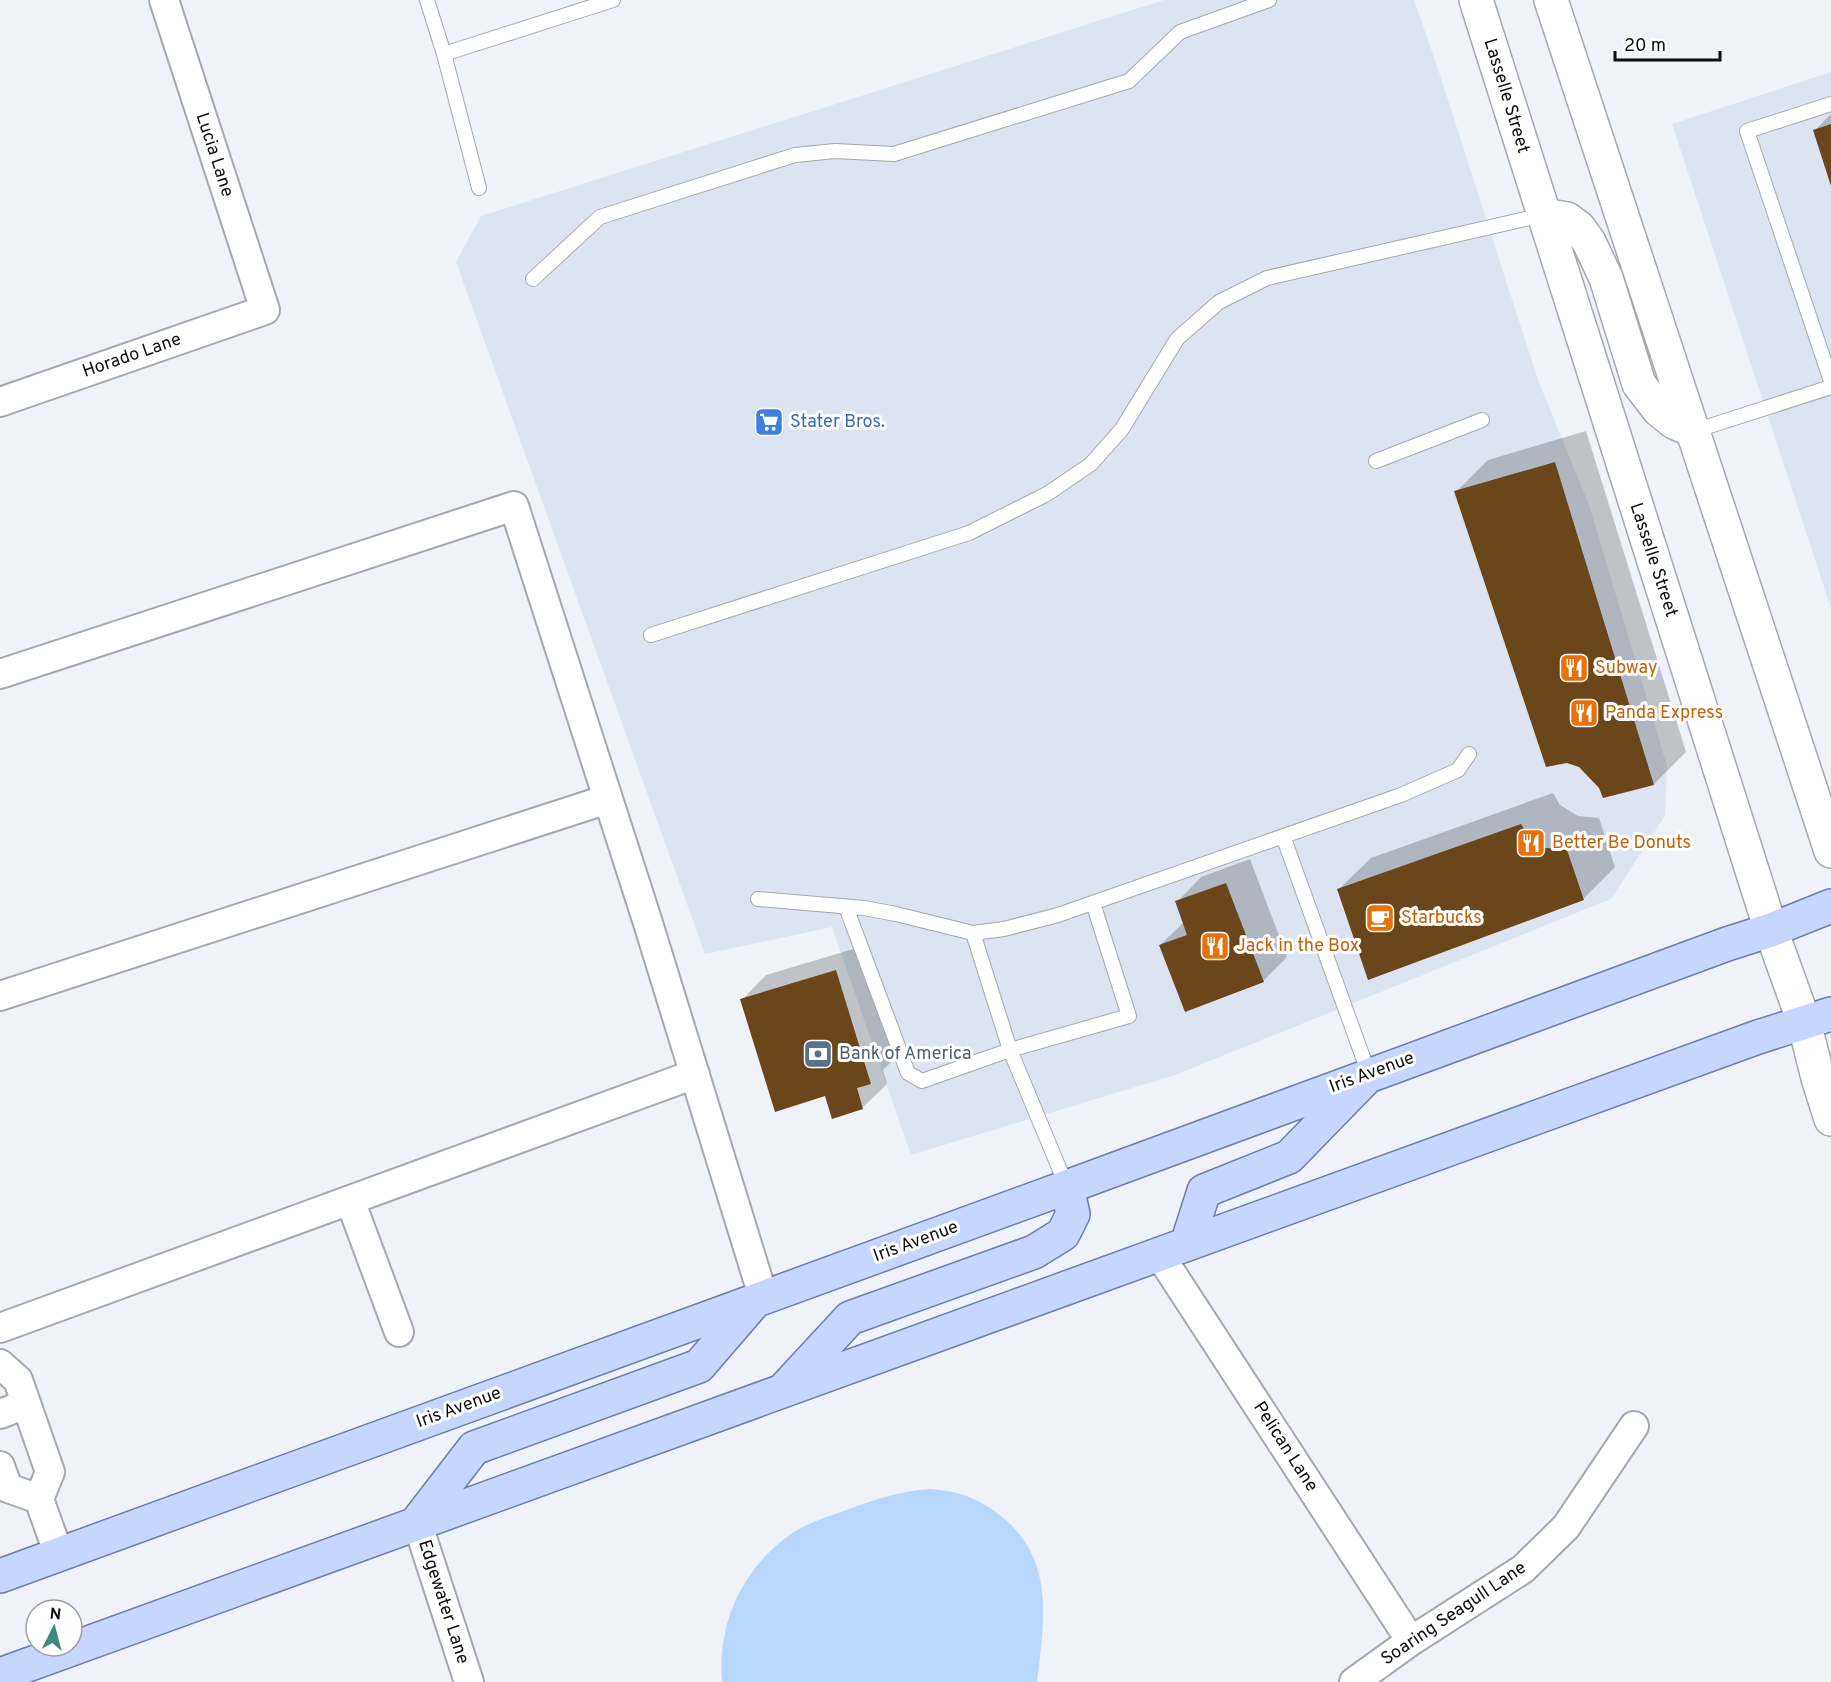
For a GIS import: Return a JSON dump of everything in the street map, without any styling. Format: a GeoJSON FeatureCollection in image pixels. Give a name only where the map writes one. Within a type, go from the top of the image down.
{"type":"FeatureCollection","features":[{"type":"Feature","properties":{"kind":"main road","name":"Lasselle Street"},"geometry":{"type":"LineString","coordinates":[[1476,0],[1771,930],[1817,1018],[1818,1078],[1831,1119]]}},
{"type":"Feature","properties":{"kind":"main road"},"geometry":{"type":"LineString","coordinates":[[1551,0],[1831,851]]}},
{"type":"Feature","properties":{"kind":"main road"},"geometry":{"type":"LineString","coordinates":[[1543,215],[1561,217],[1573,223],[1589,242],[1606,278],[1639,384],[1659,410],[1674,422],[1694,431]]}},
{"type":"Feature","properties":{"kind":"main road","name":"Iris Avenue"},"geometry":{"type":"LineString","coordinates":[[0,1576],[1067,1187],[1369,1074],[1771,930],[1831,906]]}},
{"type":"Feature","properties":{"kind":"main road"},"geometry":{"type":"LineString","coordinates":[[0,1675],[417,1522],[1817,1018]]}},
{"type":"Feature","properties":{"kind":"main road"},"geometry":{"type":"LineString","coordinates":[[1173,1249],[1204,1191],[1289,1157],[1369,1074]]}},
{"type":"Feature","properties":{"kind":"main road"},"geometry":{"type":"LineString","coordinates":[[784,1390],[850,1318],[1034,1252],[1063,1234],[1072,1214],[1067,1187]]}},
{"type":"Feature","properties":{"kind":"main road"},"geometry":{"type":"LineString","coordinates":[[417,1522],[474,1448],[699,1366],[760,1298]]}},
{"type":"Feature","properties":{"kind":"street","name":"Lucia Lane"},"geometry":{"type":"LineString","coordinates":[[164,0],[265,310]]}},
{"type":"Feature","properties":{"kind":"street","name":"Horado Lane"},"geometry":{"type":"LineString","coordinates":[[0,402],[265,310]]}},
{"type":"Feature","properties":{"kind":"street"},"geometry":{"type":"LineString","coordinates":[[0,674],[514,506],[695,1074],[760,1298]]}},
{"type":"Feature","properties":{"kind":"street"},"geometry":{"type":"LineString","coordinates":[[0,996],[608,799]]}},
{"type":"Feature","properties":{"kind":"street"},"geometry":{"type":"LineString","coordinates":[[0,1328],[695,1074]]}},
{"type":"Feature","properties":{"kind":"street"},"geometry":{"type":"LineString","coordinates":[[350,1200],[399,1332]]}},
{"type":"Feature","properties":{"kind":"street","name":"Pelican Lane"},"geometry":{"type":"LineString","coordinates":[[1173,1249],[1411,1641]]}},
{"type":"Feature","properties":{"kind":"street"},"geometry":{"type":"LineString","coordinates":[[0,1364],[18,1380],[50,1472],[39,1500],[59,1555]]}},
{"type":"Feature","properties":{"kind":"street"},"geometry":{"type":"LineString","coordinates":[[0,1414],[26,1404]]}},
{"type":"Feature","properties":{"kind":"street","name":"Soaring Seagull Lane"},"geometry":{"type":"LineString","coordinates":[[1354,1682],[1411,1641],[1522,1569],[1566,1527],[1634,1426]]}},
{"type":"Feature","properties":{"kind":"street"},"geometry":{"type":"LineString","coordinates":[[0,1466],[8,1488],[39,1500]]}},
{"type":"Feature","properties":{"kind":"street","name":"Edgewater Lane"},"geometry":{"type":"LineString","coordinates":[[417,1522],[469,1682]]}},
{"type":"Feature","properties":{"kind":"lane"},"geometry":{"type":"LineString","coordinates":[[427,0],[444,54],[479,188]]}},
{"type":"Feature","properties":{"kind":"lane"},"geometry":{"type":"LineString","coordinates":[[444,54],[613,0]]}},
{"type":"Feature","properties":{"kind":"lane"},"geometry":{"type":"LineString","coordinates":[[533,279],[600,217],[795,155],[835,151],[894,153],[1129,81],[1180,32],[1269,0]]}},
{"type":"Feature","properties":{"kind":"lane"},"geometry":{"type":"LineString","coordinates":[[1831,104],[1747,131],[1831,381]]}},
{"type":"Feature","properties":{"kind":"lane"},"geometry":{"type":"LineString","coordinates":[[651,635],[969,533],[1047,494],[1091,464],[1122,429],[1177,339],[1219,302],[1268,278],[1543,215]]}},
{"type":"Feature","properties":{"kind":"lane"},"geometry":{"type":"LineString","coordinates":[[1694,431],[1831,387]]}},
{"type":"Feature","properties":{"kind":"lane"},"geometry":{"type":"LineString","coordinates":[[1376,461],[1482,420]]}},
{"type":"Feature","properties":{"kind":"lane"},"geometry":{"type":"LineString","coordinates":[[758,899],[896,914],[974,933],[1004,929],[1058,915],[1401,795],[1458,770],[1469,754]]}},
{"type":"Feature","properties":{"kind":"lane"},"geometry":{"type":"LineString","coordinates":[[1283,836],[1369,1074]]}},
{"type":"Feature","properties":{"kind":"lane"},"geometry":{"type":"LineString","coordinates":[[846,907],[908,1073],[922,1081],[1010,1050],[1129,1016],[1093,903]]}},
{"type":"Feature","properties":{"kind":"lane"},"geometry":{"type":"LineString","coordinates":[[974,933],[1010,1050],[1067,1187]]}},
{"type":"Feature","properties":{"kind":"shaded area"},"geometry":{"type":"Polygon","coordinates":[[[1164,0],[1414,0],[1538,380],[1589,505],[1667,766],[1665,816],[1611,899],[1175,1075],[911,1155],[832,927],[705,954],[456,262],[481,216],[1164,0]]]}},
{"type":"Feature","properties":{"kind":"shaded area"},"geometry":{"type":"Polygon","coordinates":[[[1831,72],[1831,608],[1672,124],[1831,72]]]}},
{"type":"Feature","properties":{"kind":"water"},"geometry":{"type":"Polygon","coordinates":[[[930,1489],[968,1496],[984,1504],[1019,1533],[1031,1552],[1038,1572],[1043,1614],[1037,1682],[722,1682],[724,1638],[729,1617],[747,1579],[776,1546],[794,1532],[821,1519],[889,1496],[930,1489]]]}},
{"type":"Feature","properties":{"kind":"building"},"geometry":{"type":"Polygon","coordinates":[[[1831,124],[1831,186],[1813,130],[1831,124]]]}},
{"type":"Feature","properties":{"kind":"building"},"geometry":{"type":"Polygon","coordinates":[[[1555,462],[1654,785],[1603,798],[1599,788],[1579,767],[1567,763],[1546,767],[1454,491],[1555,462]]]}},
{"type":"Feature","properties":{"kind":"building"},"geometry":{"type":"Polygon","coordinates":[[[1521,824],[1529,837],[1539,845],[1567,850],[1584,900],[1368,980],[1337,889],[1521,824]]]}},
{"type":"Feature","properties":{"kind":"building"},"geometry":{"type":"Polygon","coordinates":[[[1226,883],[1264,982],[1185,1012],[1159,945],[1187,935],[1175,901],[1226,883]]]}},
{"type":"Feature","properties":{"kind":"building"},"geometry":{"type":"Polygon","coordinates":[[[836,970],[871,1084],[857,1088],[863,1109],[832,1119],[825,1096],[775,1112],[740,999],[836,970]]]}},
{"type":"Feature","properties":{"kind":"place","name":"Stater Bros."},"geometry":{"type":"Point","coordinates":[769,422]}},
{"type":"Feature","properties":{"kind":"place","name":"Subway"},"geometry":{"type":"Point","coordinates":[1574,668]}},
{"type":"Feature","properties":{"kind":"place","name":"Panda Express"},"geometry":{"type":"Point","coordinates":[1584,713]}},
{"type":"Feature","properties":{"kind":"place","name":"Better Be Donuts"},"geometry":{"type":"Point","coordinates":[1531,843]}},
{"type":"Feature","properties":{"kind":"place","name":"Starbucks"},"geometry":{"type":"Point","coordinates":[1380,918]}},
{"type":"Feature","properties":{"kind":"place","name":"Jack in the Box"},"geometry":{"type":"Point","coordinates":[1215,946]}},
{"type":"Feature","properties":{"kind":"place","name":"Bank of America"},"geometry":{"type":"Point","coordinates":[818,1054]}}]}
